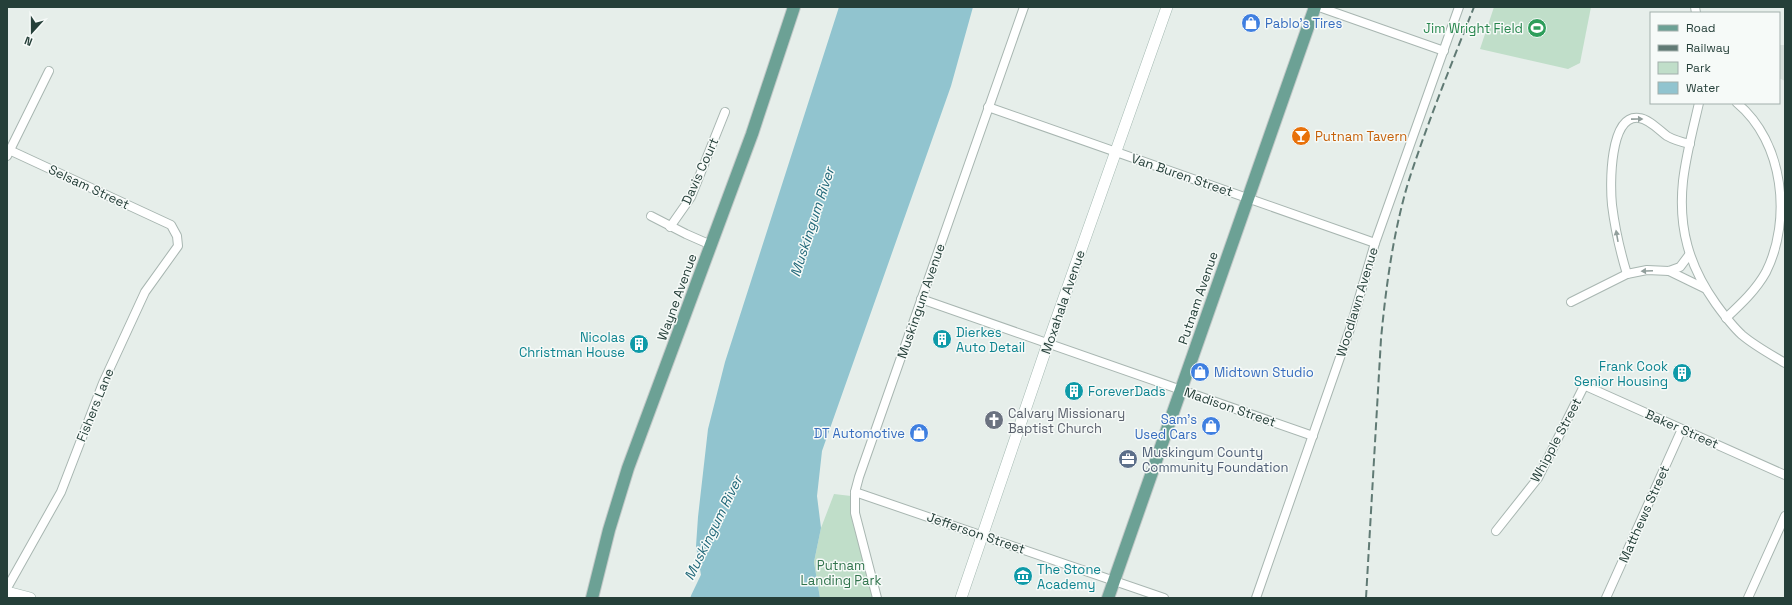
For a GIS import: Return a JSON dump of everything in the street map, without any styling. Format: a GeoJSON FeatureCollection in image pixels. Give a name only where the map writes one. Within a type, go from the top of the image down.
{"type":"FeatureCollection","features":[{"type":"Feature","properties":{"kind":"main road","name":"Wayne Avenue"},"geometry":{"type":"LineString","coordinates":[[592,598],[609,530],[628,468],[752,134],[794,7]]}},
{"type":"Feature","properties":{"kind":"main road","name":"Putnam Avenue"},"geometry":{"type":"LineString","coordinates":[[1108,598],[1315,7]]}},
{"type":"Feature","properties":{"kind":"street","name":"Muskingum Avenue"},"geometry":{"type":"LineString","coordinates":[[877,598],[855,513],[855,492],[1024,7]]}},
{"type":"Feature","properties":{"kind":"street","name":"Moxahala Avenue"},"geometry":{"type":"LineString","coordinates":[[961,598],[1048,343],[1167,7]]}},
{"type":"Feature","properties":{"kind":"street"},"geometry":{"type":"LineString","coordinates":[[1319,7],[1444,51]]}},
{"type":"Feature","properties":{"kind":"street","name":"Woodlawn Avenue"},"geometry":{"type":"LineString","coordinates":[[1256,598],[1351,326],[1375,243],[1459,7]]}},
{"type":"Feature","properties":{"kind":"street"},"geometry":{"type":"LineString","coordinates":[[8,152],[49,71]]}},
{"type":"Feature","properties":{"kind":"street"},"geometry":{"type":"LineString","coordinates":[[1699,104],[1683,180],[1682,218],[1689,254],[1705,288],[1726,318],[1741,334],[1764,351],[1785,363]]}},
{"type":"Feature","properties":{"kind":"street"},"geometry":{"type":"LineString","coordinates":[[1726,318],[1749,297],[1767,272],[1784,225],[1780,176],[1770,146],[1752,118],[1738,104]]}},
{"type":"Feature","properties":{"kind":"street","name":"Van Buren Street"},"geometry":{"type":"LineString","coordinates":[[988,108],[1375,243]]}},
{"type":"Feature","properties":{"kind":"street","name":"Davis Court"},"geometry":{"type":"LineString","coordinates":[[670,227],[691,198],[725,112]]}},
{"type":"Feature","properties":{"kind":"street"},"geometry":{"type":"LineString","coordinates":[[1627,274],[1618,246],[1612,204],[1613,155],[1620,130],[1627,121],[1638,117],[1644,119],[1668,137],[1678,142],[1690,144]]}},
{"type":"Feature","properties":{"kind":"street","name":"Selsam Street"},"geometry":{"type":"LineString","coordinates":[[8,152],[171,225]]}},
{"type":"Feature","properties":{"kind":"street"},"geometry":{"type":"LineString","coordinates":[[651,216],[670,227],[711,245]]}},
{"type":"Feature","properties":{"kind":"street","name":"Fishers Lane"},"geometry":{"type":"LineString","coordinates":[[7,588],[61,492],[103,384],[145,292],[178,246],[177,236],[171,225]]}},
{"type":"Feature","properties":{"kind":"street"},"geometry":{"type":"LineString","coordinates":[[1571,302],[1627,274],[1647,270],[1669,271],[1680,268],[1689,254]]}},
{"type":"Feature","properties":{"kind":"street"},"geometry":{"type":"LineString","coordinates":[[1669,271],[1705,288]]}},
{"type":"Feature","properties":{"kind":"street","name":"Madison Street"},"geometry":{"type":"LineString","coordinates":[[921,299],[1313,436]]}},
{"type":"Feature","properties":{"kind":"street","name":"Baker Street"},"geometry":{"type":"LineString","coordinates":[[1582,385],[1785,475]]}},
{"type":"Feature","properties":{"kind":"street","name":"Whipple Street"},"geometry":{"type":"LineString","coordinates":[[1496,531],[1538,478],[1582,385]]}},
{"type":"Feature","properties":{"kind":"street","name":"Matthews Street"},"geometry":{"type":"LineString","coordinates":[[1606,598],[1682,429]]}},
{"type":"Feature","properties":{"kind":"street","name":"Jefferson Street"},"geometry":{"type":"LineString","coordinates":[[855,492],[1164,598]]}},
{"type":"Feature","properties":{"kind":"street"},"geometry":{"type":"LineString","coordinates":[[1748,598],[1785,516]]}},
{"type":"Feature","properties":{"kind":"street"},"geometry":{"type":"LineString","coordinates":[[7,592],[30,598]]}},
{"type":"Feature","properties":{"kind":"shaded area"},"geometry":{"type":"Polygon","coordinates":[[[1780,45],[1785,45],[1785,81],[1780,78],[1780,45]]]}},
{"type":"Feature","properties":{"kind":"green space","name":"Jim Wright Field"},"geometry":{"type":"Polygon","coordinates":[[[1494,7],[1591,7],[1580,63],[1568,69],[1480,49],[1494,7]]]}},
{"type":"Feature","properties":{"kind":"green space","name":"Putnam Landing Park"},"geometry":{"type":"Polygon","coordinates":[[[834,494],[851,496],[852,520],[873,598],[820,598],[814,562],[821,528],[834,494]]]}},
{"type":"Feature","properties":{"kind":"water"},"geometry":{"type":"Polygon","coordinates":[[[839,7],[973,7],[951,86],[822,451],[817,496],[821,528],[814,562],[820,598],[702,598],[701,575],[696,546],[708,429],[725,362],[839,7]]]}},
{"type":"Feature","properties":{"kind":"waterway","name":"Muskingum River"},"geometry":{"type":"LineString","coordinates":[[697,598],[709,573]]}},
{"type":"Feature","properties":{"kind":"railway"},"geometry":{"type":"LineString","coordinates":[[1366,598],[1381,339],[1385,299],[1394,241],[1398,221],[1415,161],[1474,7]]}},
{"type":"Feature","properties":{"kind":"place","name":"Pablo's Tires"},"geometry":{"type":"Point","coordinates":[1251,23]}},
{"type":"Feature","properties":{"kind":"place","name":"Jim Wright Field"},"geometry":{"type":"Point","coordinates":[1537,28]}},
{"type":"Feature","properties":{"kind":"place","name":"Putnam Tavern"},"geometry":{"type":"Point","coordinates":[1301,136]}},
{"type":"Feature","properties":{"kind":"place","name":"Dierkes Auto Detail"},"geometry":{"type":"Point","coordinates":[942,339]}},
{"type":"Feature","properties":{"kind":"place","name":"Nicolas Christman House"},"geometry":{"type":"Point","coordinates":[639,344]}},
{"type":"Feature","properties":{"kind":"place","name":"Midtown Studio"},"geometry":{"type":"Point","coordinates":[1200,372]}},
{"type":"Feature","properties":{"kind":"place","name":"Frank Cook Senior Housing"},"geometry":{"type":"Point","coordinates":[1682,373]}},
{"type":"Feature","properties":{"kind":"place","name":"ForeverDads"},"geometry":{"type":"Point","coordinates":[1074,391]}},
{"type":"Feature","properties":{"kind":"place","name":"Calvary Missionary Baptist Church"},"geometry":{"type":"Point","coordinates":[994,420]}},
{"type":"Feature","properties":{"kind":"place","name":"Sam's Used Cars"},"geometry":{"type":"Point","coordinates":[1211,426]}},
{"type":"Feature","properties":{"kind":"place","name":"DT Automotive"},"geometry":{"type":"Point","coordinates":[919,433]}},
{"type":"Feature","properties":{"kind":"place","name":"Muskingum County Community Foundation"},"geometry":{"type":"Point","coordinates":[1128,459]}},
{"type":"Feature","properties":{"kind":"place","name":"The Stone Academy"},"geometry":{"type":"Point","coordinates":[1023,576]}}]}
